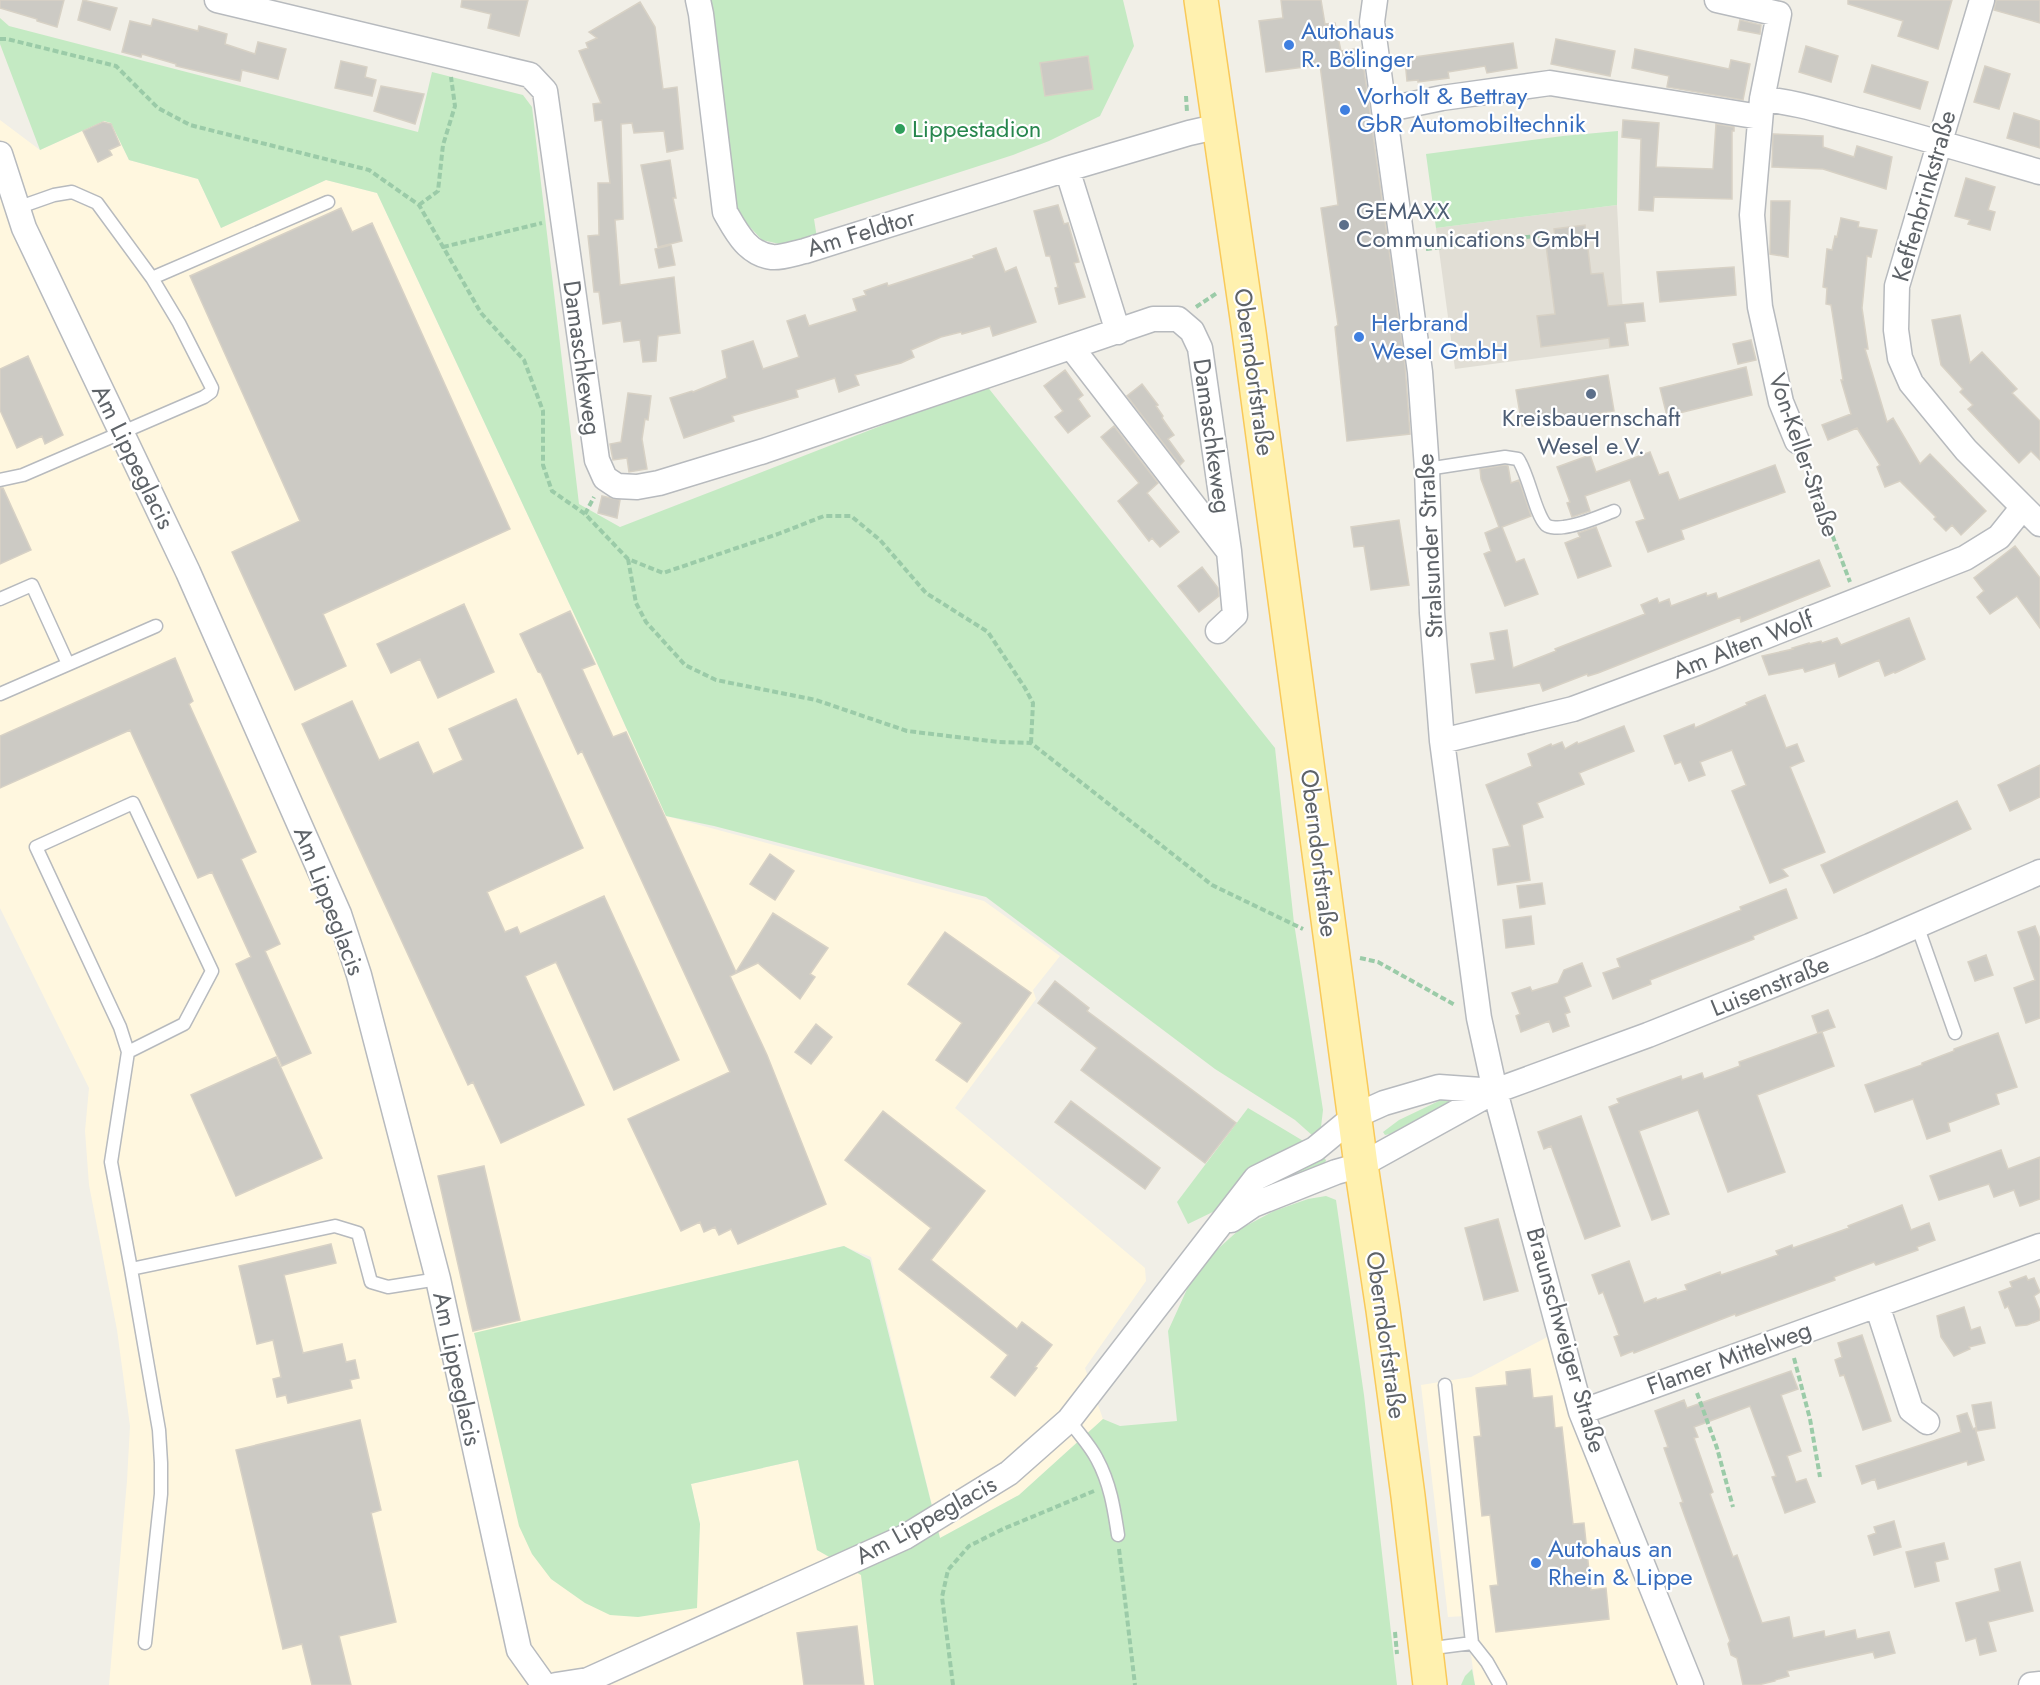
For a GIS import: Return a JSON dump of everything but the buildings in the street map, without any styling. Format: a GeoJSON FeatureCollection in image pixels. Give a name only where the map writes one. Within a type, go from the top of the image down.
{"type":"FeatureCollection","features":[{"type":"Feature","properties":{"kind":"main road","name":"Oberndorfstraße"},"geometry":{"type":"LineString","coordinates":[[1202,7],[1251,344],[1354,1116],[1348,1169],[1385,1322],[1430,1685]]}},
{"type":"Feature","properties":{"kind":"street","name":"Damaschkeweg"},"geometry":{"type":"LineString","coordinates":[[217,0],[530,75],[545,91],[597,460],[605,478],[617,486],[637,487],[659,483],[1072,348],[1153,319],[1178,319],[1192,331],[1200,348],[1229,551],[1235,615],[1218,631]]}},
{"type":"Feature","properties":{"kind":"street","name":"Am Feldtor"},"geometry":{"type":"LineString","coordinates":[[698,0],[725,212],[739,237],[755,252],[773,257],[806,251],[1067,169],[1220,126]]}},
{"type":"Feature","properties":{"kind":"street","name":"Stralsunder Straße"},"geometry":{"type":"LineString","coordinates":[[1375,0],[1372,22],[1420,372],[1432,613],[1442,741],[1479,1018],[1496,1091]]}},
{"type":"Feature","properties":{"kind":"street","name":"Von-Keller-Straße"},"geometry":{"type":"LineString","coordinates":[[1717,0],[1779,14],[1761,108],[1752,215],[1760,307],[1781,402],[1797,441]]}},
{"type":"Feature","properties":{"kind":"street","name":"Keffenbrinkstraße"},"geometry":{"type":"LineString","coordinates":[[1982,0],[1897,286],[1896,330],[1900,358],[1911,383],[1966,450],[2040,524]]}},
{"type":"Feature","properties":{"kind":"street"},"geometry":{"type":"LineString","coordinates":[[1384,110],[1442,98],[1550,83],[1761,108],[1780,100],[1939,142],[2040,172]]}},
{"type":"Feature","properties":{"kind":"street","name":"Am Lippeglacis"},"geometry":{"type":"LineString","coordinates":[[0,154],[24,228],[188,572],[339,914],[359,975],[438,1279],[519,1650],[544,1685]]}},
{"type":"Feature","properties":{"kind":"street"},"geometry":{"type":"LineString","coordinates":[[1067,169],[1118,332]]}},
{"type":"Feature","properties":{"kind":"street","name":"Damaschkeweg"},"geometry":{"type":"LineString","coordinates":[[1072,348],[1229,551]]}},
{"type":"Feature","properties":{"kind":"street","name":"Am Alten Wolf"},"geometry":{"type":"LineString","coordinates":[[1442,741],[1574,709],[1965,558],[1999,537],[2023,507]]}},
{"type":"Feature","properties":{"kind":"street","name":"Luisenstraße"},"geometry":{"type":"LineString","coordinates":[[1348,1169],[1496,1091],[1648,1035],[2040,872]]}},
{"type":"Feature","properties":{"kind":"street","name":"Luisenstraße"},"geometry":{"type":"LineString","coordinates":[[1354,1116],[1384,1103],[1439,1087],[1496,1091]]}},
{"type":"Feature","properties":{"kind":"street","name":"Braunschweiger Straße"},"geometry":{"type":"LineString","coordinates":[[1496,1091],[1581,1412],[1691,1685]]}},
{"type":"Feature","properties":{"kind":"street","name":"Am Lippeglacis"},"geometry":{"type":"LineString","coordinates":[[556,1685],[588,1680],[905,1537],[1009,1473],[1069,1420],[1256,1178],[1315,1149],[1354,1116]]}},
{"type":"Feature","properties":{"kind":"street","name":"Am Lippeglacis"},"geometry":{"type":"LineString","coordinates":[[1210,1236],[1253,1205],[1348,1169]]}},
{"type":"Feature","properties":{"kind":"street","name":"Flamer Mittelweg"},"geometry":{"type":"LineString","coordinates":[[1581,1412],[2040,1246]]}},
{"type":"Feature","properties":{"kind":"street"},"geometry":{"type":"LineString","coordinates":[[1877,1305],[1911,1410],[1927,1422]]}},
{"type":"Feature","properties":{"kind":"street"},"geometry":{"type":"LineString","coordinates":[[2031,1685],[2040,1684]]}},
{"type":"Feature","properties":{"kind":"lane"},"geometry":{"type":"LineString","coordinates":[[0,480],[23,475],[204,397],[211,392],[212,388],[152,278],[96,203],[72,192],[54,195],[17,208]]}},
{"type":"Feature","properties":{"kind":"lane"},"geometry":{"type":"LineString","coordinates":[[152,278],[328,202]]}},
{"type":"Feature","properties":{"kind":"lane"},"geometry":{"type":"LineString","coordinates":[[1426,469],[1505,457],[1518,459],[1524,468],[1546,525],[1564,528],[1614,511]]}},
{"type":"Feature","properties":{"kind":"lane"},"geometry":{"type":"LineString","coordinates":[[0,598],[32,585],[68,664]]}},
{"type":"Feature","properties":{"kind":"lane"},"geometry":{"type":"LineString","coordinates":[[0,694],[156,626]]}},
{"type":"Feature","properties":{"kind":"lane"},"geometry":{"type":"LineString","coordinates":[[128,1052],[184,1024],[212,971],[133,803],[36,847],[120,1027],[128,1052],[111,1162],[159,1430],[161,1463],[161,1494],[145,1643]]}},
{"type":"Feature","properties":{"kind":"lane"},"geometry":{"type":"LineString","coordinates":[[1917,925],[1955,1033]]}},
{"type":"Feature","properties":{"kind":"lane"},"geometry":{"type":"LineString","coordinates":[[131,1269],[336,1226],[358,1233],[371,1282],[388,1287],[438,1279]]}},
{"type":"Feature","properties":{"kind":"lane"},"geometry":{"type":"LineString","coordinates":[[1444,1385],[1472,1644],[1487,1662],[1500,1685]]}},
{"type":"Feature","properties":{"kind":"lane"},"geometry":{"type":"LineString","coordinates":[[1069,1420],[1110,1480],[1118,1535]]}},
{"type":"Feature","properties":{"kind":"lane"},"geometry":{"type":"LineString","coordinates":[[1425,1650],[1472,1644]]}},
{"type":"Feature","properties":{"kind":"path"},"geometry":{"type":"LineString","coordinates":[[0,39],[116,66],[158,108],[190,125],[369,170],[419,206],[482,313],[524,360],[543,411],[543,465],[552,491],[585,514],[628,559],[663,573],[824,516],[851,516],[880,540],[926,593],[988,632],[1033,703],[1031,743]]}},
{"type":"Feature","properties":{"kind":"path"},"geometry":{"type":"LineString","coordinates":[[419,206],[438,191],[443,145],[455,106],[448,56]]}},
{"type":"Feature","properties":{"kind":"path"},"geometry":{"type":"LineString","coordinates":[[443,247],[544,223]]}},
{"type":"Feature","properties":{"kind":"path"},"geometry":{"type":"LineString","coordinates":[[1404,252],[1544,235]]}},
{"type":"Feature","properties":{"kind":"path"},"geometry":{"type":"LineString","coordinates":[[1178,319],[1221,291]]}},
{"type":"Feature","properties":{"kind":"path","name":"Von-Keller-Straße"},"geometry":{"type":"LineString","coordinates":[[1797,441],[1857,600]]}},
{"type":"Feature","properties":{"kind":"path"},"geometry":{"type":"LineString","coordinates":[[628,559],[636,603],[646,622],[685,665],[716,680],[816,700],[907,731],[998,742],[1031,743],[1212,885],[1350,956],[1378,962],[1479,1018]]}},
{"type":"Feature","properties":{"kind":"path"},"geometry":{"type":"LineString","coordinates":[[1789,1337],[1810,1419],[1820,1477]]}},
{"type":"Feature","properties":{"kind":"path"},"geometry":{"type":"LineString","coordinates":[[1689,1373],[1717,1448],[1733,1507]]}},
{"type":"Feature","properties":{"kind":"path"},"geometry":{"type":"LineString","coordinates":[[953,1685],[942,1597],[948,1570],[969,1546],[1003,1528],[1110,1480]]}},
{"type":"Feature","properties":{"kind":"path"},"geometry":{"type":"LineString","coordinates":[[1118,1535],[1135,1685]]}},
{"type":"Feature","properties":{"kind":"shaded area"},"geometry":{"type":"Polygon","coordinates":[[[0,120],[40,150],[104,121],[111,123],[129,160],[198,179],[221,228],[326,180],[377,193],[666,816],[984,901],[1060,956],[1033,990],[1036,999],[955,1108],[1145,1268],[1146,1281],[1085,1368],[1103,1419],[1019,1495],[940,1538],[871,1257],[843,1246],[475,1334],[700,1524],[691,1484],[798,1460],[817,1550],[861,1574],[874,1685],[109,1685],[130,1426],[117,1330],[89,1185],[85,1131],[89,1088],[0,908],[0,120]]]}},
{"type":"Feature","properties":{"kind":"shaded area"},"geometry":{"type":"Polygon","coordinates":[[[1617,205],[1622,300],[1629,346],[1455,369],[1436,228],[1617,205]]]}},
{"type":"Feature","properties":{"kind":"shaded area"},"geometry":{"type":"Polygon","coordinates":[[[1551,1335],[1574,1417],[1677,1685],[1475,1685],[1466,1616],[1448,1617],[1421,1385],[1471,1377],[1551,1335]]]}},
{"type":"Feature","properties":{"kind":"green space","name":"Lippestadion"},"geometry":{"type":"Polygon","coordinates":[[[709,0],[1123,0],[1134,46],[1100,116],[1049,141],[1013,155],[814,219],[817,238],[788,246],[762,240],[735,211],[709,0]]]}},
{"type":"Feature","properties":{"kind":"green space"},"geometry":{"type":"Polygon","coordinates":[[[0,18],[9,26],[418,132],[432,72],[523,95],[532,107],[579,504],[620,527],[986,385],[1275,748],[1294,923],[1323,1110],[1321,1127],[1313,1136],[1295,1120],[1215,1069],[986,897],[714,826],[666,816],[377,193],[326,180],[221,228],[198,179],[129,160],[111,123],[104,121],[40,150],[0,44],[0,18]]]}},
{"type":"Feature","properties":{"kind":"green space"},"geometry":{"type":"Polygon","coordinates":[[[1618,131],[1617,205],[1436,228],[1426,154],[1618,131]]]}},
{"type":"Feature","properties":{"kind":"green space"},"geometry":{"type":"Polygon","coordinates":[[[1443,1099],[1448,1100],[1450,1104],[1390,1134],[1385,1135],[1383,1132],[1399,1120],[1443,1099]]]}},
{"type":"Feature","properties":{"kind":"green space"},"geometry":{"type":"Polygon","coordinates":[[[1248,1108],[1305,1142],[1221,1208],[1188,1224],[1177,1202],[1248,1108]]]}},
{"type":"Feature","properties":{"kind":"green space"},"geometry":{"type":"Polygon","coordinates":[[[1323,1157],[1326,1160],[1325,1164],[1260,1195],[1261,1185],[1323,1157]]]}},
{"type":"Feature","properties":{"kind":"green space"},"geometry":{"type":"Polygon","coordinates":[[[1326,1196],[1336,1200],[1364,1395],[1397,1685],[874,1685],[861,1575],[817,1550],[798,1460],[691,1484],[700,1524],[697,1608],[638,1617],[610,1615],[585,1603],[551,1579],[532,1554],[519,1526],[474,1333],[844,1246],[870,1260],[940,1538],[1019,1495],[1103,1419],[1120,1426],[1177,1421],[1168,1331],[1188,1287],[1211,1255],[1240,1229],[1274,1211],[1308,1199],[1326,1196]]]}},
{"type":"Feature","properties":{"kind":"green space"},"geometry":{"type":"Polygon","coordinates":[[[1472,1669],[1475,1685],[1461,1685],[1465,1676],[1472,1669]]]}},
{"type":"Feature","properties":{"kind":"place","name":"Autohaus R. Bölinger"},"geometry":{"type":"Point","coordinates":[1289,45]}},
{"type":"Feature","properties":{"kind":"place","name":"Vorholt & Bettray GbR Automobiltechnik"},"geometry":{"type":"Point","coordinates":[1345,110]}},
{"type":"Feature","properties":{"kind":"place","name":"Lippestadion"},"geometry":{"type":"Point","coordinates":[900,129]}},
{"type":"Feature","properties":{"kind":"place","name":"GEMAXX Communications GmbH"},"geometry":{"type":"Point","coordinates":[1344,225]}},
{"type":"Feature","properties":{"kind":"place","name":"Herbrand Wesel GmbH"},"geometry":{"type":"Point","coordinates":[1359,337]}},
{"type":"Feature","properties":{"kind":"place","name":"Kreisbauernschaft Wesel e.V."},"geometry":{"type":"Point","coordinates":[1591,394]}},
{"type":"Feature","properties":{"kind":"place","name":"Autohaus an Rhein & Lippe"},"geometry":{"type":"Point","coordinates":[1536,1563]}}]}
